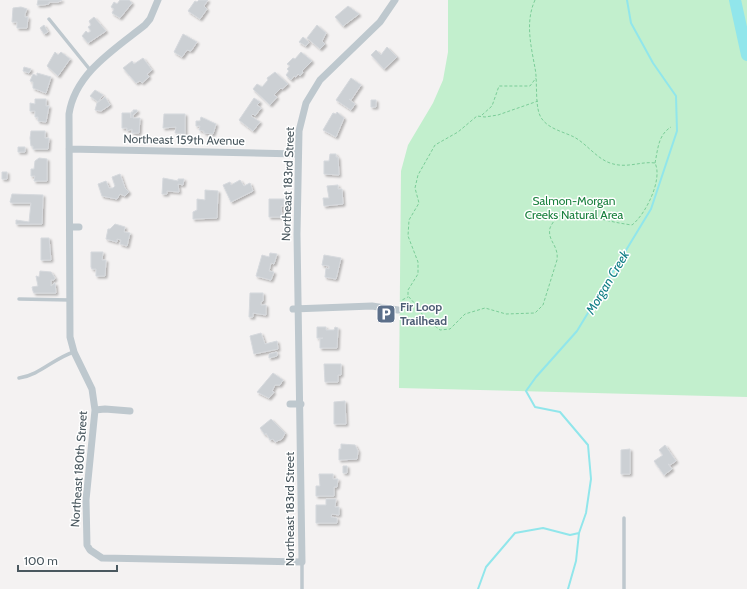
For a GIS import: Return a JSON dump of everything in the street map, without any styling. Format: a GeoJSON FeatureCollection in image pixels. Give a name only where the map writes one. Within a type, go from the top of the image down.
{"type":"FeatureCollection","features":[{"type":"Feature","properties":{"kind":"street","name":"Northeast 180th Street"},"geometry":{"type":"LineString","coordinates":[[158,0],[150,19],[91,71],[80,83],[72,100],[69,114],[70,337],[74,352],[92,389],[95,410],[86,494],[85,536],[87,545],[96,556],[112,558],[302,562]]}},
{"type":"Feature","properties":{"kind":"street","name":"Northeast 183rd Street"},"geometry":{"type":"LineString","coordinates":[[302,562],[301,404],[296,309],[298,154],[302,118],[314,88],[326,72],[380,22],[395,0]]}},
{"type":"Feature","properties":{"kind":"street","name":"Northeast 159th Avenue"},"geometry":{"type":"LineString","coordinates":[[69,149],[298,154]]}},
{"type":"Feature","properties":{"kind":"street"},"geometry":{"type":"LineString","coordinates":[[70,227],[79,228]]}},
{"type":"Feature","properties":{"kind":"street"},"geometry":{"type":"LineString","coordinates":[[296,309],[372,306],[398,310]]}},
{"type":"Feature","properties":{"kind":"street"},"geometry":{"type":"LineString","coordinates":[[290,404],[301,404]]}},
{"type":"Feature","properties":{"kind":"street"},"geometry":{"type":"LineString","coordinates":[[95,410],[105,409],[130,411]]}},
{"type":"Feature","properties":{"kind":"lane"},"geometry":{"type":"LineString","coordinates":[[49,19],[91,71]]}},
{"type":"Feature","properties":{"kind":"lane"},"geometry":{"type":"LineString","coordinates":[[19,299],[70,300]]}},
{"type":"Feature","properties":{"kind":"lane"},"geometry":{"type":"LineString","coordinates":[[19,378],[32,375],[65,355],[74,352]]}},
{"type":"Feature","properties":{"kind":"lane"},"geometry":{"type":"LineString","coordinates":[[624,518],[624,589]]}},
{"type":"Feature","properties":{"kind":"lane","name":"Northeast 183rd Street"},"geometry":{"type":"LineString","coordinates":[[302,562],[302,589]]}},
{"type":"Feature","properties":{"kind":"path"},"geometry":{"type":"LineString","coordinates":[[535,0],[532,7],[529,44],[537,76],[538,102],[542,119],[554,129],[574,137],[599,157],[611,163],[626,166],[656,163]]}},
{"type":"Feature","properties":{"kind":"path"},"geometry":{"type":"LineString","coordinates":[[537,76],[535,81],[530,86],[499,86],[492,106],[458,132],[435,145],[418,175],[415,188],[418,203],[409,220],[408,236],[418,262],[418,274],[408,290],[408,296],[418,306],[424,317],[440,330],[447,331],[466,314],[485,308],[506,314],[535,313],[543,305],[558,252],[556,245],[551,241],[550,235],[550,228],[555,220],[562,215],[588,216],[609,222],[632,225],[639,220],[645,210],[653,190],[658,168],[656,163],[659,143],[664,132],[671,127]]}},
{"type":"Feature","properties":{"kind":"path"},"geometry":{"type":"LineString","coordinates":[[480,116],[485,117],[498,115],[538,102]]}},
{"type":"Feature","properties":{"kind":"path"},"geometry":{"type":"LineString","coordinates":[[398,310],[402,300],[408,296]]}},
{"type":"Feature","properties":{"kind":"green space","name":"Salmon-Morgan Creeks Natural Area"},"geometry":{"type":"Polygon","coordinates":[[[448,0],[747,0],[747,397],[399,388],[401,171],[408,145],[433,103],[443,80],[448,52],[448,0]]]}},
{"type":"Feature","properties":{"kind":"building"},"geometry":{"type":"Polygon","coordinates":[[[38,0],[62,0],[58,2],[49,2],[49,4],[37,5],[38,0]]]}},
{"type":"Feature","properties":{"kind":"building"},"geometry":{"type":"Polygon","coordinates":[[[120,0],[129,0],[132,3],[120,18],[112,13],[114,9],[111,7],[114,2],[117,4],[120,0]]]}},
{"type":"Feature","properties":{"kind":"building"},"geometry":{"type":"Polygon","coordinates":[[[199,0],[208,0],[204,6],[207,9],[200,19],[188,11],[195,1],[197,2],[199,0]]]}},
{"type":"Feature","properties":{"kind":"building"},"geometry":{"type":"Polygon","coordinates":[[[348,6],[359,14],[343,26],[335,17],[348,6]]]}},
{"type":"Feature","properties":{"kind":"building"},"geometry":{"type":"Polygon","coordinates":[[[21,7],[27,9],[25,17],[28,17],[27,28],[17,28],[17,22],[12,22],[13,8],[21,7]]]}},
{"type":"Feature","properties":{"kind":"building"},"geometry":{"type":"Polygon","coordinates":[[[94,17],[106,31],[88,43],[82,36],[86,31],[88,33],[91,31],[88,27],[91,25],[89,21],[94,17]]]}},
{"type":"Feature","properties":{"kind":"building"},"geometry":{"type":"Polygon","coordinates":[[[44,25],[48,32],[44,34],[40,28],[44,25]]]}},
{"type":"Feature","properties":{"kind":"building"},"geometry":{"type":"Polygon","coordinates":[[[317,25],[326,33],[322,41],[325,44],[320,49],[307,38],[317,25]]]}},
{"type":"Feature","properties":{"kind":"building"},"geometry":{"type":"Polygon","coordinates":[[[183,34],[197,42],[191,51],[187,50],[182,57],[174,52],[183,34]]]}},
{"type":"Feature","properties":{"kind":"building"},"geometry":{"type":"Polygon","coordinates":[[[303,37],[309,42],[306,46],[299,42],[303,37]]]}},
{"type":"Feature","properties":{"kind":"building"},"geometry":{"type":"Polygon","coordinates":[[[387,47],[397,57],[384,69],[371,55],[376,50],[381,55],[387,47]]]}},
{"type":"Feature","properties":{"kind":"building"},"geometry":{"type":"Polygon","coordinates":[[[55,52],[58,55],[61,52],[70,59],[58,76],[47,66],[55,52]]]}},
{"type":"Feature","properties":{"kind":"building"},"geometry":{"type":"Polygon","coordinates":[[[301,52],[312,61],[302,71],[303,72],[300,76],[298,74],[291,80],[286,75],[289,71],[287,69],[290,66],[287,64],[293,58],[295,59],[301,52]]]}},
{"type":"Feature","properties":{"kind":"building"},"geometry":{"type":"Polygon","coordinates":[[[143,58],[152,70],[147,74],[149,77],[142,83],[140,81],[136,83],[123,68],[132,61],[134,64],[143,58]]]}},
{"type":"Feature","properties":{"kind":"building"},"geometry":{"type":"Polygon","coordinates":[[[24,67],[31,69],[29,73],[23,71],[24,67]]]}},
{"type":"Feature","properties":{"kind":"building"},"geometry":{"type":"Polygon","coordinates":[[[275,72],[288,84],[274,95],[277,97],[270,105],[253,89],[257,84],[262,87],[268,80],[267,78],[275,72]]]}},
{"type":"Feature","properties":{"kind":"building"},"geometry":{"type":"Polygon","coordinates":[[[37,73],[51,77],[46,93],[33,88],[33,82],[30,81],[33,74],[37,76],[37,73]]]}},
{"type":"Feature","properties":{"kind":"building"},"geometry":{"type":"Polygon","coordinates":[[[351,78],[361,85],[351,100],[349,99],[355,104],[351,110],[336,100],[351,78]]]}},
{"type":"Feature","properties":{"kind":"building"},"geometry":{"type":"Polygon","coordinates":[[[95,90],[103,95],[98,102],[90,96],[95,90]]]}},
{"type":"Feature","properties":{"kind":"building"},"geometry":{"type":"Polygon","coordinates":[[[105,97],[110,105],[101,111],[95,110],[97,103],[105,97]]]}},
{"type":"Feature","properties":{"kind":"building"},"geometry":{"type":"Polygon","coordinates":[[[254,98],[260,102],[257,105],[261,108],[255,116],[253,114],[251,116],[260,122],[253,131],[239,120],[254,98]]]}},
{"type":"Feature","properties":{"kind":"building"},"geometry":{"type":"Polygon","coordinates":[[[35,99],[46,99],[46,106],[49,106],[46,122],[38,121],[38,117],[35,117],[35,111],[30,111],[30,103],[35,104],[35,99]]]}},
{"type":"Feature","properties":{"kind":"building"},"geometry":{"type":"Polygon","coordinates":[[[371,100],[376,100],[376,107],[371,107],[371,100]]]}},
{"type":"Feature","properties":{"kind":"building"},"geometry":{"type":"Polygon","coordinates":[[[133,110],[137,110],[137,112],[133,115],[133,118],[140,118],[139,133],[132,133],[132,129],[127,131],[127,128],[122,128],[122,113],[130,113],[131,118],[131,112],[133,112],[133,110]]]}},
{"type":"Feature","properties":{"kind":"building"},"geometry":{"type":"Polygon","coordinates":[[[337,112],[344,118],[336,137],[323,130],[333,113],[336,114],[337,112]]]}},
{"type":"Feature","properties":{"kind":"building"},"geometry":{"type":"Polygon","coordinates":[[[164,114],[185,114],[185,134],[175,133],[176,127],[163,128],[164,114]]]}},
{"type":"Feature","properties":{"kind":"building"},"geometry":{"type":"Polygon","coordinates":[[[201,117],[216,124],[213,134],[204,133],[204,131],[199,130],[200,126],[196,126],[196,121],[200,121],[201,117]]]}},
{"type":"Feature","properties":{"kind":"building"},"geometry":{"type":"Polygon","coordinates":[[[31,131],[45,131],[45,138],[49,138],[48,149],[33,149],[30,138],[31,131]]]}},
{"type":"Feature","properties":{"kind":"building"},"geometry":{"type":"Polygon","coordinates":[[[18,147],[25,147],[25,152],[18,152],[18,147]]]}},
{"type":"Feature","properties":{"kind":"building"},"geometry":{"type":"Polygon","coordinates":[[[330,154],[336,154],[336,157],[338,157],[339,175],[324,174],[324,161],[329,161],[330,154]]]}},
{"type":"Feature","properties":{"kind":"building"},"geometry":{"type":"Polygon","coordinates":[[[39,158],[47,159],[47,181],[34,181],[35,176],[31,176],[31,169],[34,169],[35,161],[39,158]]]}},
{"type":"Feature","properties":{"kind":"building"},"geometry":{"type":"Polygon","coordinates":[[[2,172],[7,172],[7,179],[2,179],[2,172]]]}},
{"type":"Feature","properties":{"kind":"building"},"geometry":{"type":"Polygon","coordinates":[[[120,174],[125,188],[129,192],[125,196],[120,194],[117,199],[102,196],[98,184],[106,181],[109,188],[113,188],[115,186],[112,177],[120,174]]]}},
{"type":"Feature","properties":{"kind":"building"},"geometry":{"type":"Polygon","coordinates":[[[163,178],[178,181],[178,179],[184,179],[183,185],[178,184],[179,192],[167,191],[167,194],[162,194],[163,178]]]}},
{"type":"Feature","properties":{"kind":"building"},"geometry":{"type":"Polygon","coordinates":[[[240,180],[244,186],[250,183],[253,191],[231,202],[223,185],[230,182],[231,185],[240,180]]]}},
{"type":"Feature","properties":{"kind":"building"},"geometry":{"type":"Polygon","coordinates":[[[338,185],[338,189],[342,189],[343,204],[324,206],[323,198],[329,198],[327,186],[338,185]]]}},
{"type":"Feature","properties":{"kind":"building"},"geometry":{"type":"Polygon","coordinates":[[[205,190],[218,191],[217,218],[193,219],[193,212],[197,210],[197,199],[205,200],[205,190]]]}},
{"type":"Feature","properties":{"kind":"building"},"geometry":{"type":"Polygon","coordinates":[[[12,194],[43,195],[42,224],[16,224],[16,220],[29,222],[31,203],[12,203],[10,202],[12,194]]]}},
{"type":"Feature","properties":{"kind":"building"},"geometry":{"type":"Polygon","coordinates":[[[269,199],[284,199],[284,206],[281,206],[282,217],[269,217],[269,199]]]}},
{"type":"Feature","properties":{"kind":"building"},"geometry":{"type":"Polygon","coordinates":[[[115,224],[125,227],[124,232],[130,233],[127,246],[120,244],[121,240],[117,239],[117,242],[106,239],[108,229],[115,224]]]}},
{"type":"Feature","properties":{"kind":"building"},"geometry":{"type":"Polygon","coordinates":[[[41,238],[49,238],[51,260],[41,260],[41,238]]]}},
{"type":"Feature","properties":{"kind":"building"},"geometry":{"type":"Polygon","coordinates":[[[91,252],[103,252],[102,260],[106,260],[105,276],[96,276],[96,269],[92,269],[91,267],[91,252]]]}},
{"type":"Feature","properties":{"kind":"building"},"geometry":{"type":"Polygon","coordinates":[[[270,253],[277,254],[274,264],[271,263],[269,271],[274,272],[271,280],[256,276],[262,255],[269,257],[270,253]]]}},
{"type":"Feature","properties":{"kind":"building"},"geometry":{"type":"Polygon","coordinates":[[[324,255],[341,258],[336,279],[325,277],[326,268],[329,269],[329,266],[322,265],[324,255]]]}},
{"type":"Feature","properties":{"kind":"building"},"geometry":{"type":"Polygon","coordinates":[[[40,271],[51,272],[55,278],[54,280],[51,280],[51,286],[55,283],[56,293],[34,293],[32,287],[38,286],[36,276],[39,277],[40,271]]]}},
{"type":"Feature","properties":{"kind":"building"},"geometry":{"type":"Polygon","coordinates":[[[250,293],[263,293],[263,301],[261,302],[261,305],[266,305],[266,315],[253,313],[253,317],[249,317],[250,293]]]}},
{"type":"Feature","properties":{"kind":"building"},"geometry":{"type":"Polygon","coordinates":[[[317,327],[326,327],[326,330],[334,330],[335,327],[338,328],[337,348],[320,348],[320,339],[323,338],[317,338],[317,327]]]}},
{"type":"Feature","properties":{"kind":"building"},"geometry":{"type":"Polygon","coordinates":[[[261,333],[265,344],[277,341],[278,349],[254,354],[250,336],[261,333]]]}},
{"type":"Feature","properties":{"kind":"building"},"geometry":{"type":"Polygon","coordinates":[[[277,352],[277,356],[269,358],[269,354],[277,352]]]}},
{"type":"Feature","properties":{"kind":"building"},"geometry":{"type":"Polygon","coordinates":[[[324,364],[341,364],[341,375],[338,375],[338,382],[325,382],[324,364]]]}},
{"type":"Feature","properties":{"kind":"building"},"geometry":{"type":"Polygon","coordinates":[[[273,373],[283,380],[280,385],[275,385],[272,391],[274,392],[269,398],[257,392],[273,373]]]}},
{"type":"Feature","properties":{"kind":"building"},"geometry":{"type":"Polygon","coordinates":[[[345,401],[346,424],[334,424],[334,402],[345,401]]]}},
{"type":"Feature","properties":{"kind":"building"},"geometry":{"type":"Polygon","coordinates":[[[271,419],[285,433],[282,439],[275,442],[273,439],[270,440],[266,433],[265,435],[260,428],[271,419]]]}},
{"type":"Feature","properties":{"kind":"building"},"geometry":{"type":"Polygon","coordinates":[[[341,444],[355,445],[358,451],[357,459],[339,460],[339,449],[341,449],[341,444]]]}},
{"type":"Feature","properties":{"kind":"building"},"geometry":{"type":"Polygon","coordinates":[[[665,445],[676,461],[670,465],[668,464],[672,469],[664,475],[654,461],[663,455],[659,450],[665,445]]]}},
{"type":"Feature","properties":{"kind":"building"},"geometry":{"type":"Polygon","coordinates":[[[630,449],[630,474],[621,474],[621,450],[630,449]]]}},
{"type":"Feature","properties":{"kind":"building"},"geometry":{"type":"Polygon","coordinates":[[[343,466],[347,466],[347,473],[343,473],[343,466]]]}},
{"type":"Feature","properties":{"kind":"building"},"geometry":{"type":"Polygon","coordinates":[[[319,474],[333,474],[333,479],[338,479],[337,487],[334,487],[334,496],[316,496],[316,486],[320,486],[319,474]]]}},
{"type":"Feature","properties":{"kind":"building"},"geometry":{"type":"Polygon","coordinates":[[[326,499],[336,499],[335,507],[339,507],[339,515],[332,514],[331,517],[337,518],[337,523],[316,523],[316,505],[326,505],[326,499]]]}},
{"type":"Feature","properties":{"kind":"waterway","name":"Morgan Creek"},"geometry":{"type":"LineString","coordinates":[[478,589],[486,567],[515,533],[543,528],[570,535],[579,533],[586,513],[591,479],[588,445],[560,412],[535,407],[526,391],[536,377],[577,331],[651,209],[677,131],[676,96],[653,63],[631,23],[627,0]]}},
{"type":"Feature","properties":{"kind":"waterway"},"geometry":{"type":"LineString","coordinates":[[735,0],[747,55]]}},
{"type":"Feature","properties":{"kind":"waterway","name":"Morgan Creek"},"geometry":{"type":"LineString","coordinates":[[568,589],[576,561],[579,533]]}},
{"type":"Feature","properties":{"kind":"place","name":"Fir Loop Trailhead"},"geometry":{"type":"Point","coordinates":[386,314]}}]}
